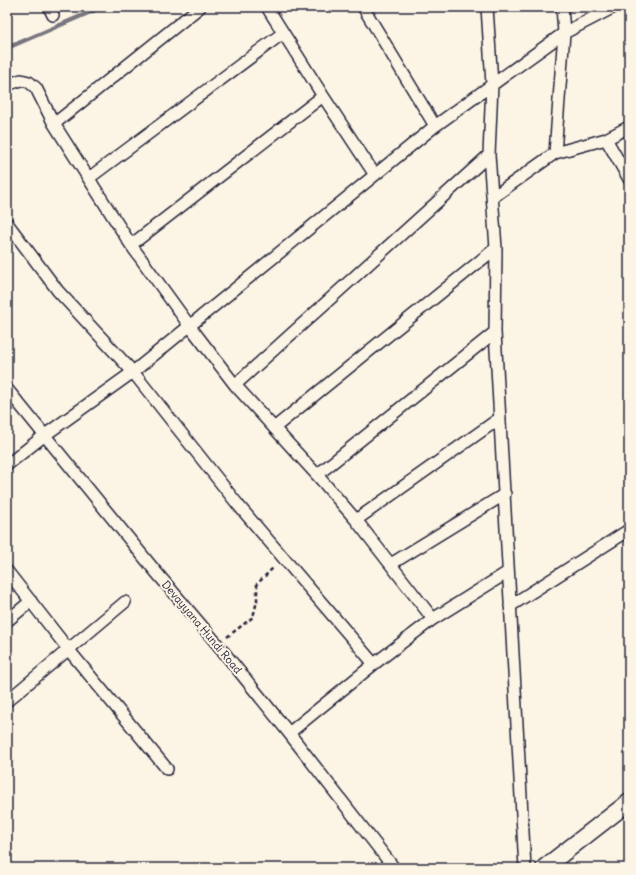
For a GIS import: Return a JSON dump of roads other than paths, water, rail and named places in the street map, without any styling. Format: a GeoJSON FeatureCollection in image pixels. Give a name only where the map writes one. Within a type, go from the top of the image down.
{"type":"FeatureCollection","features":[{"type":"Feature","properties":{"kind":"street"},"geometry":{"type":"LineString","coordinates":[[54,124],[200,7]]}},
{"type":"Feature","properties":{"kind":"street"},"geometry":{"type":"LineString","coordinates":[[268,7],[323,96],[375,175]]}},
{"type":"Feature","properties":{"kind":"street"},"geometry":{"type":"LineString","coordinates":[[362,7],[435,126]]}},
{"type":"Feature","properties":{"kind":"street"},"geometry":{"type":"LineString","coordinates":[[488,7],[492,84],[489,155],[496,248],[495,332],[525,868]]}},
{"type":"Feature","properties":{"kind":"street"},"geometry":{"type":"LineString","coordinates":[[555,153],[564,33],[562,7]]}},
{"type":"Feature","properties":{"kind":"street"},"geometry":{"type":"LineString","coordinates":[[7,465],[133,372],[435,126],[564,33],[614,7]]}},
{"type":"Feature","properties":{"kind":"street"},"geometry":{"type":"LineString","coordinates":[[89,178],[283,33]]}},
{"type":"Feature","properties":{"kind":"street"},"geometry":{"type":"LineString","coordinates":[[7,85],[21,80],[29,82],[36,88],[54,124],[131,245],[189,325],[235,384],[356,520],[433,619]]}},
{"type":"Feature","properties":{"kind":"street"},"geometry":{"type":"LineString","coordinates":[[131,245],[323,96]]}},
{"type":"Feature","properties":{"kind":"street"},"geometry":{"type":"LineString","coordinates":[[493,197],[555,153],[606,139],[629,126]]}},
{"type":"Feature","properties":{"kind":"street"},"geometry":{"type":"LineString","coordinates":[[606,139],[629,179]]}},
{"type":"Feature","properties":{"kind":"street"},"geometry":{"type":"LineString","coordinates":[[235,384],[489,155]]}},
{"type":"Feature","properties":{"kind":"street"},"geometry":{"type":"LineString","coordinates":[[7,223],[58,292],[133,372],[239,506],[374,664]]}},
{"type":"Feature","properties":{"kind":"street"},"geometry":{"type":"LineString","coordinates":[[274,428],[496,248]]}},
{"type":"Feature","properties":{"kind":"street"},"geometry":{"type":"LineString","coordinates":[[317,475],[495,332]]}},
{"type":"Feature","properties":{"kind":"street","name":"Devayyana Hundi Road"},"geometry":{"type":"LineString","coordinates":[[7,389],[156,572],[218,645],[289,733],[394,868]]}},
{"type":"Feature","properties":{"kind":"street"},"geometry":{"type":"LineString","coordinates":[[356,520],[500,418]]}},
{"type":"Feature","properties":{"kind":"street"},"geometry":{"type":"LineString","coordinates":[[391,564],[505,494]]}},
{"type":"Feature","properties":{"kind":"street"},"geometry":{"type":"LineString","coordinates":[[510,606],[629,530]]}},
{"type":"Feature","properties":{"kind":"street"},"geometry":{"type":"LineString","coordinates":[[7,571],[68,649],[167,769]]}},
{"type":"Feature","properties":{"kind":"street"},"geometry":{"type":"LineString","coordinates":[[289,733],[374,664],[433,619],[508,572]]}},
{"type":"Feature","properties":{"kind":"street"},"geometry":{"type":"LineString","coordinates":[[7,621],[31,601]]}},
{"type":"Feature","properties":{"kind":"street"},"geometry":{"type":"LineString","coordinates":[[7,700],[125,602]]}},
{"type":"Feature","properties":{"kind":"street"},"geometry":{"type":"LineString","coordinates":[[544,868],[629,802]]}},
{"type":"Feature","properties":{"kind":"waterway"},"geometry":{"type":"LineString","coordinates":[[7,48],[102,7]]}}]}
